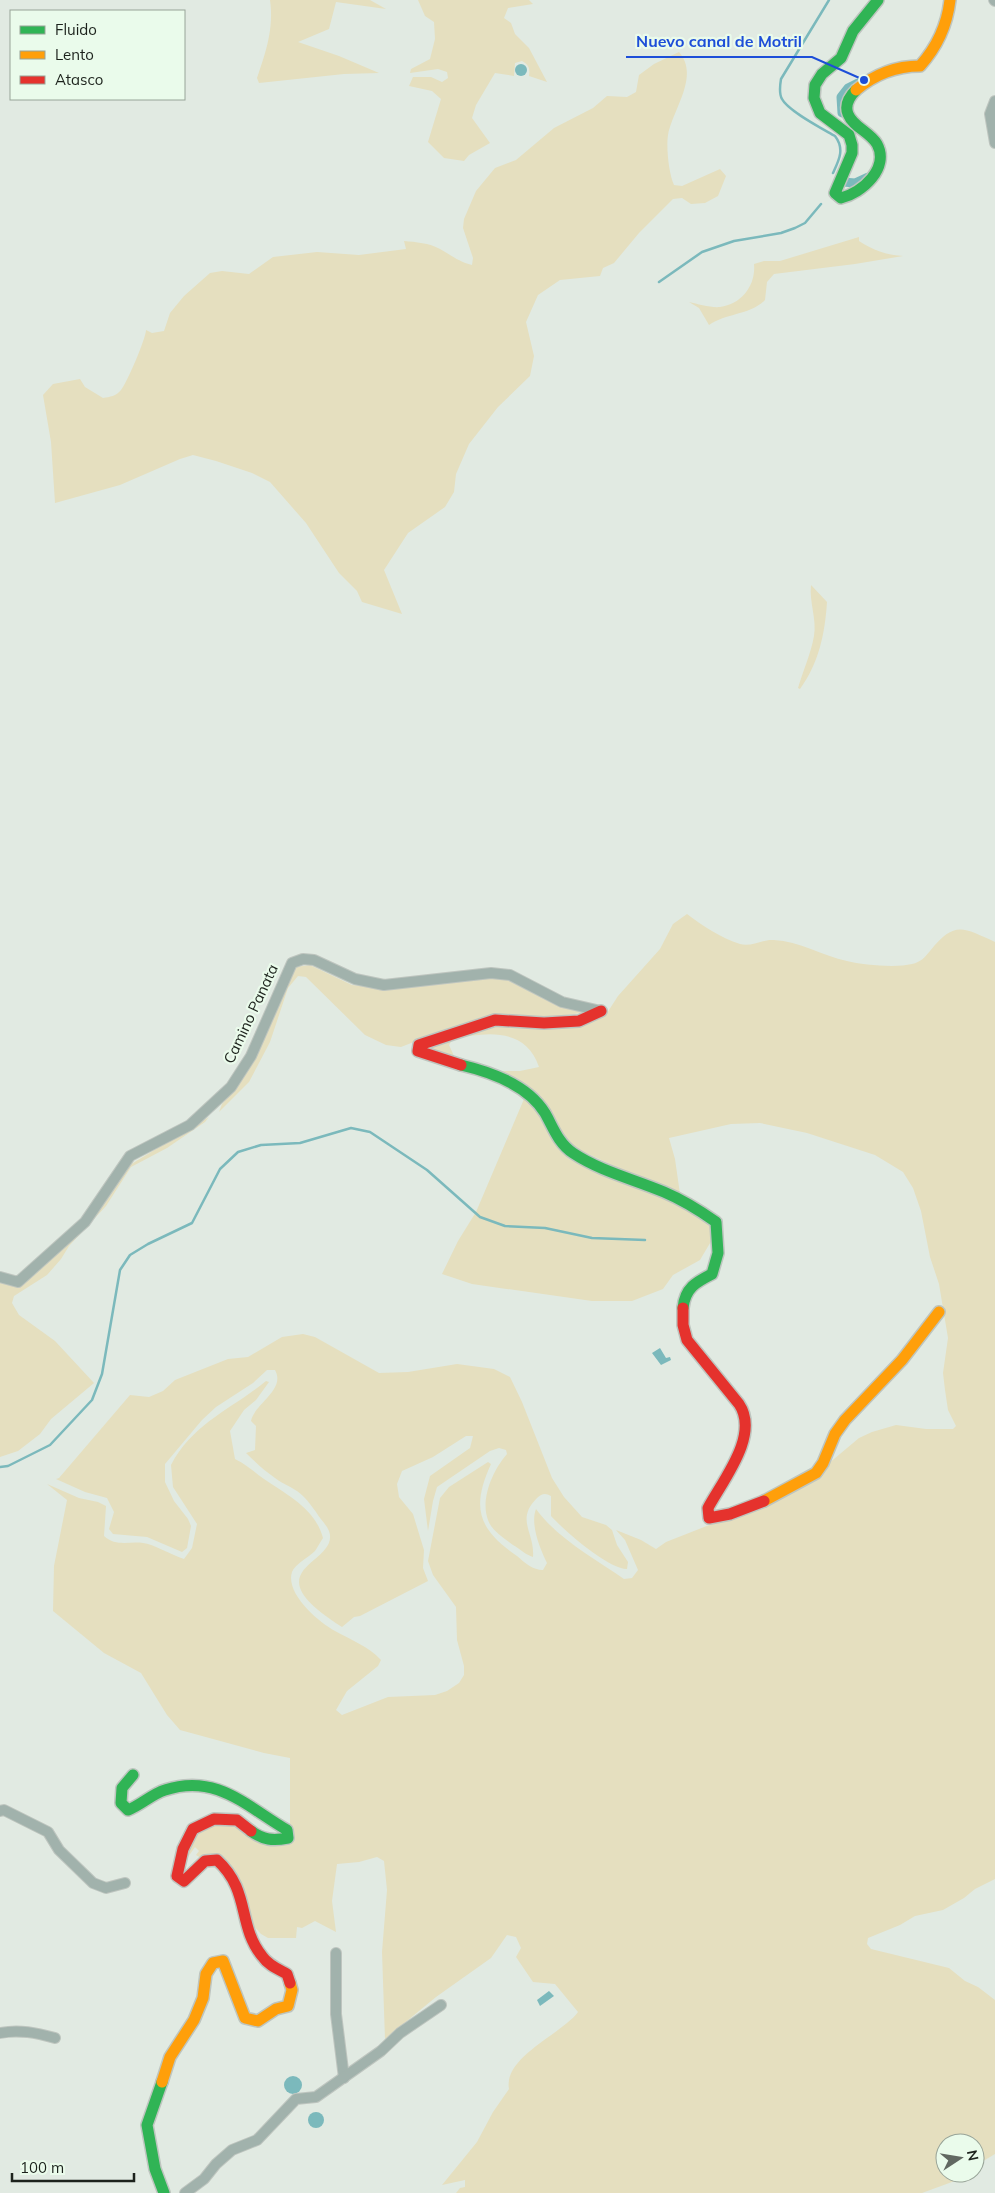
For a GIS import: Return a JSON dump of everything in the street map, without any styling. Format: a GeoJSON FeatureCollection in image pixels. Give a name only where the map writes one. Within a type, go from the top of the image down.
{"type":"FeatureCollection","features":[{"type":"Feature","properties":{"kind":"street"},"geometry":{"type":"LineString","coordinates":[[878,0],[853,31],[841,58],[822,74],[815,85],[814,98],[820,113],[849,135],[852,145],[852,153],[835,193],[841,198],[848,197],[875,176],[880,166],[881,157],[879,148],[866,131],[850,118],[846,110],[846,100],[852,91],[889,70],[898,66],[920,66],[931,55],[936,46],[950,0]]}},
{"type":"Feature","properties":{"kind":"street"},"geometry":{"type":"LineString","coordinates":[[995,101],[990,114],[995,142]]}},
{"type":"Feature","properties":{"kind":"street","name":"Camino Panata"},"geometry":{"type":"LineString","coordinates":[[0,1277],[18,1282],[85,1222],[130,1156],[190,1125],[231,1087],[251,1056],[292,963],[303,959],[314,960],[355,979],[384,985],[491,973],[510,975],[562,1002],[601,1011]]}},
{"type":"Feature","properties":{"kind":"street"},"geometry":{"type":"LineString","coordinates":[[601,1011],[579,1021],[544,1023],[495,1020],[419,1045],[418,1052],[484,1071],[513,1084],[543,1108],[556,1136],[572,1152],[636,1182],[680,1197],[702,1210],[716,1222],[718,1253],[712,1274],[694,1283],[686,1294],[682,1314],[683,1329],[691,1345],[742,1409],[747,1425],[745,1436],[739,1449],[708,1508],[709,1518],[717,1519],[787,1492],[815,1474],[821,1467],[836,1431],[903,1359],[924,1329],[940,1312]]}},
{"type":"Feature","properties":{"kind":"street"},"geometry":{"type":"LineString","coordinates":[[133,1775],[122,1788],[120,1803],[128,1810],[140,1806],[162,1791],[184,1785],[210,1785],[234,1794],[287,1830],[288,1838],[275,1841],[259,1837],[237,1820],[214,1820],[193,1829],[183,1849],[177,1876],[184,1881],[205,1861],[217,1860],[229,1871],[241,1899],[250,1933],[261,1956],[272,1967],[287,1974],[292,1990],[288,2006],[276,2009],[258,2021],[245,2018],[229,1973],[222,1961],[214,1963],[206,1974],[203,1998],[194,2020],[170,2057],[147,2125],[155,2169],[164,2193]]}},
{"type":"Feature","properties":{"kind":"street"},"geometry":{"type":"LineString","coordinates":[[0,1811],[4,1810],[48,1832],[59,1850],[93,1883],[106,1888],[125,1884]]}},
{"type":"Feature","properties":{"kind":"street"},"geometry":{"type":"LineString","coordinates":[[336,1953],[336,2014],[344,2078]]}},
{"type":"Feature","properties":{"kind":"street"},"geometry":{"type":"LineString","coordinates":[[185,2193],[204,2179],[216,2164],[232,2150],[256,2140],[296,2099],[316,2096],[344,2078],[381,2051],[400,2033],[441,2005]]}},
{"type":"Feature","properties":{"kind":"street"},"geometry":{"type":"LineString","coordinates":[[0,2033],[11,2031],[34,2032],[55,2038]]}},
{"type":"Feature","properties":{"kind":"shaded area"},"geometry":{"type":"Polygon","coordinates":[[[270,0],[370,0],[386,9],[336,2],[329,29],[298,42],[339,56],[379,73],[344,74],[259,83],[257,78],[270,30],[270,0]]]}},
{"type":"Feature","properties":{"kind":"shaded area"},"geometry":{"type":"Polygon","coordinates":[[[418,0],[529,0],[533,4],[508,8],[504,18],[511,23],[515,34],[529,48],[547,82],[529,76],[528,67],[522,61],[515,63],[514,76],[495,73],[476,105],[472,118],[490,143],[469,155],[464,161],[444,158],[428,142],[441,99],[432,91],[409,86],[413,77],[431,77],[442,82],[448,78],[447,72],[438,69],[410,73],[411,69],[430,59],[435,39],[434,22],[425,16],[418,0]]]}},
{"type":"Feature","properties":{"kind":"shaded area"},"geometry":{"type":"Polygon","coordinates":[[[679,52],[685,61],[687,71],[683,93],[667,140],[672,180],[674,185],[682,186],[720,169],[726,176],[718,196],[705,203],[691,204],[682,198],[673,199],[639,233],[614,263],[603,268],[600,276],[560,280],[538,295],[526,322],[534,356],[530,376],[498,407],[469,444],[456,474],[454,492],[445,507],[408,533],[384,570],[402,614],[362,602],[357,591],[339,573],[306,523],[270,482],[252,473],[216,461],[193,455],[120,485],[55,503],[51,442],[43,395],[53,384],[80,379],[85,387],[103,398],[117,394],[124,386],[132,370],[146,330],[152,333],[164,331],[170,313],[184,296],[210,273],[222,271],[249,274],[273,257],[317,252],[359,255],[406,249],[404,241],[431,245],[472,265],[473,258],[463,228],[464,219],[476,191],[495,168],[516,160],[554,128],[593,108],[607,96],[627,97],[636,92],[639,75],[654,64],[679,52]]]}},
{"type":"Feature","properties":{"kind":"shaded area"},"geometry":{"type":"Polygon","coordinates":[[[859,237],[859,241],[875,249],[891,255],[903,256],[774,274],[767,282],[765,300],[759,305],[709,325],[699,308],[689,302],[713,307],[728,305],[741,298],[750,286],[753,279],[754,264],[764,261],[780,261],[859,237]]]}},
{"type":"Feature","properties":{"kind":"shaded area"},"geometry":{"type":"Polygon","coordinates":[[[811,585],[827,602],[826,614],[820,647],[812,669],[800,689],[798,688],[815,630],[811,585]]]}},
{"type":"Feature","properties":{"kind":"shaded area"},"geometry":{"type":"Polygon","coordinates":[[[687,914],[712,931],[740,944],[749,945],[770,940],[783,941],[838,959],[870,965],[897,966],[918,962],[939,941],[953,931],[960,930],[975,933],[995,942],[995,1879],[975,1889],[943,1910],[915,1916],[900,1925],[868,1938],[867,1944],[871,1949],[949,1968],[965,1981],[978,1987],[995,2000],[995,2154],[985,2160],[985,2133],[935,2133],[935,2183],[949,2183],[922,2193],[456,2193],[460,2188],[465,2187],[465,2180],[442,2185],[477,2142],[493,2112],[509,2089],[510,2077],[515,2067],[524,2056],[560,2029],[578,2012],[555,1984],[533,1982],[516,1957],[521,1948],[516,1937],[507,1935],[491,1958],[436,1997],[385,2039],[382,1952],[387,1890],[384,1861],[377,1857],[359,1862],[337,1864],[332,1901],[336,1932],[315,1921],[302,1928],[297,1927],[296,1938],[268,1938],[261,1934],[253,1925],[237,1880],[196,1855],[199,1851],[195,1847],[179,1870],[196,1830],[209,1825],[229,1822],[237,1824],[274,1843],[290,1825],[290,1758],[264,1753],[180,1730],[167,1715],[141,1673],[104,1653],[53,1611],[54,1566],[67,1500],[47,1484],[79,1498],[98,1502],[106,1506],[104,1536],[109,1539],[118,1543],[147,1544],[184,1559],[192,1548],[197,1524],[173,1487],[171,1465],[180,1450],[202,1427],[266,1381],[269,1382],[256,1400],[244,1410],[230,1431],[235,1459],[299,1503],[314,1518],[319,1528],[323,1538],[317,1548],[296,1566],[292,1572],[293,1589],[298,1598],[312,1614],[328,1627],[365,1647],[381,1660],[378,1666],[347,1691],[336,1710],[342,1715],[388,1697],[435,1695],[447,1691],[459,1683],[464,1675],[464,1666],[457,1640],[456,1607],[433,1575],[428,1561],[440,1498],[449,1487],[488,1462],[491,1464],[481,1493],[480,1505],[482,1516],[486,1527],[504,1546],[529,1566],[543,1570],[547,1563],[535,1529],[534,1515],[536,1509],[566,1539],[624,1579],[632,1578],[638,1570],[625,1540],[616,1530],[641,1540],[656,1549],[666,1542],[727,1518],[828,1464],[859,1438],[872,1432],[896,1425],[926,1429],[953,1429],[956,1426],[948,1410],[945,1390],[943,1373],[948,1338],[939,1284],[930,1257],[921,1211],[913,1188],[903,1172],[875,1155],[807,1133],[760,1123],[731,1124],[669,1138],[675,1159],[680,1194],[670,1192],[571,1146],[554,1123],[493,1071],[520,1071],[539,1067],[533,1054],[525,1045],[515,1039],[504,1035],[491,1034],[453,1039],[449,1045],[454,1056],[484,1066],[426,1051],[428,1047],[494,1023],[607,1013],[618,996],[660,949],[673,924],[687,914]]]}},
{"type":"Feature","properties":{"kind":"shaded area"},"geometry":{"type":"Polygon","coordinates":[[[310,965],[352,985],[385,989],[469,978],[505,979],[558,1006],[590,1012],[424,1038],[401,1047],[386,1045],[365,1035],[306,977],[298,976],[288,988],[270,1042],[249,1082],[219,1112],[222,1104],[240,1082],[296,967],[310,965]]]}},
{"type":"Feature","properties":{"kind":"shaded area"},"geometry":{"type":"Polygon","coordinates":[[[524,1099],[531,1102],[569,1159],[677,1202],[713,1224],[713,1238],[700,1260],[673,1275],[663,1289],[632,1301],[592,1301],[472,1284],[442,1274],[458,1241],[476,1212],[524,1099]]]}},
{"type":"Feature","properties":{"kind":"shaded area"},"geometry":{"type":"Polygon","coordinates":[[[209,1117],[205,1122],[167,1148],[131,1167],[106,1206],[69,1246],[47,1275],[14,1296],[12,1303],[19,1315],[55,1341],[94,1383],[51,1419],[40,1434],[18,1451],[0,1457],[0,1283],[17,1285],[36,1273],[73,1236],[128,1166],[209,1117]]]}},
{"type":"Feature","properties":{"kind":"shaded area"},"geometry":{"type":"Polygon","coordinates":[[[303,1334],[315,1337],[379,1373],[408,1372],[457,1364],[494,1369],[510,1377],[552,1478],[564,1497],[582,1517],[606,1525],[612,1530],[617,1545],[628,1562],[627,1569],[609,1563],[598,1556],[558,1523],[551,1516],[551,1496],[547,1494],[542,1494],[537,1498],[527,1513],[533,1557],[495,1531],[488,1520],[486,1503],[489,1485],[497,1468],[507,1454],[506,1450],[499,1448],[490,1451],[437,1487],[428,1531],[424,1499],[430,1476],[470,1448],[473,1436],[466,1436],[433,1457],[402,1471],[397,1484],[399,1497],[413,1514],[424,1550],[423,1568],[428,1581],[360,1616],[354,1617],[342,1627],[315,1607],[302,1591],[299,1579],[304,1569],[323,1552],[329,1542],[328,1528],[301,1494],[271,1475],[246,1453],[255,1450],[256,1426],[251,1421],[276,1384],[275,1370],[267,1370],[253,1383],[216,1407],[202,1420],[165,1464],[165,1482],[174,1501],[191,1526],[187,1548],[182,1552],[147,1537],[113,1534],[109,1529],[114,1512],[107,1498],[85,1492],[56,1479],[59,1478],[130,1395],[149,1397],[163,1391],[175,1380],[228,1359],[248,1357],[282,1337],[303,1334]]]}},
{"type":"Feature","properties":{"kind":"water"},"geometry":{"type":"Polygon","coordinates":[[[519,64],[523,64],[527,70],[523,76],[519,76],[515,72],[515,68],[519,64]]]}},
{"type":"Feature","properties":{"kind":"water"},"geometry":{"type":"Polygon","coordinates":[[[660,1348],[666,1358],[670,1357],[671,1360],[661,1365],[652,1353],[660,1348]]]}},
{"type":"Feature","properties":{"kind":"water"},"geometry":{"type":"Polygon","coordinates":[[[549,1991],[554,1996],[540,2006],[537,2000],[549,1991]]]}},
{"type":"Feature","properties":{"kind":"water"},"geometry":{"type":"Polygon","coordinates":[[[293,2076],[299,2079],[302,2085],[299,2091],[293,2094],[287,2091],[284,2085],[287,2079],[293,2076]]]}},
{"type":"Feature","properties":{"kind":"water"},"geometry":{"type":"Polygon","coordinates":[[[316,2112],[322,2114],[324,2120],[322,2126],[316,2128],[310,2126],[308,2120],[310,2114],[316,2112]]]}},
{"type":"Feature","properties":{"kind":"waterway"},"geometry":{"type":"LineString","coordinates":[[829,0],[781,79],[780,95],[791,109],[835,136],[840,145],[840,150],[839,159],[833,173]]}},
{"type":"Feature","properties":{"kind":"waterway"},"geometry":{"type":"LineString","coordinates":[[842,113],[841,97],[848,88],[858,83]]}},
{"type":"Feature","properties":{"kind":"waterway"},"geometry":{"type":"LineString","coordinates":[[843,182],[855,183],[868,177]]}},
{"type":"Feature","properties":{"kind":"waterway"},"geometry":{"type":"LineString","coordinates":[[659,282],[702,252],[734,241],[781,233],[795,228],[805,223],[821,204]]}},
{"type":"Feature","properties":{"kind":"waterway"},"geometry":{"type":"LineString","coordinates":[[0,1467],[8,1466],[50,1445],[92,1400],[102,1374],[120,1270],[130,1255],[148,1244],[192,1223],[220,1169],[238,1152],[261,1145],[300,1143],[351,1128],[370,1132],[427,1170],[480,1217],[505,1226],[545,1228],[592,1238],[645,1240]]}},
{"type":"Feature","properties":{"kind":"traffic: fast"},"geometry":{"type":"LineString","coordinates":[[856,90],[847,104],[848,114],[850,119],[877,144],[880,162],[872,178],[865,185],[841,198],[835,193],[852,153],[852,145],[849,135],[820,113],[814,98],[815,85],[822,74],[841,58],[853,31],[878,0]]}},
{"type":"Feature","properties":{"kind":"traffic: fast"},"geometry":{"type":"LineString","coordinates":[[461,1065],[496,1076],[519,1087],[538,1103],[560,1140],[573,1153],[605,1170],[671,1195],[716,1222],[718,1253],[712,1274],[692,1286],[686,1295],[683,1308]]}},
{"type":"Feature","properties":{"kind":"traffic: fast"},"geometry":{"type":"LineString","coordinates":[[133,1775],[122,1788],[121,1803],[128,1810],[165,1790],[183,1786],[200,1786],[215,1789],[244,1802],[287,1830],[288,1838],[268,1839],[251,1831]]}},
{"type":"Feature","properties":{"kind":"traffic: fast"},"geometry":{"type":"LineString","coordinates":[[162,2082],[147,2125],[155,2169],[164,2193]]}},
{"type":"Feature","properties":{"kind":"traffic: slow"},"geometry":{"type":"LineString","coordinates":[[856,90],[878,75],[894,69],[920,66],[940,36],[950,0]]}},
{"type":"Feature","properties":{"kind":"traffic: slow"},"geometry":{"type":"LineString","coordinates":[[764,1501],[816,1473],[823,1463],[835,1434],[845,1420],[902,1360],[939,1312]]}},
{"type":"Feature","properties":{"kind":"traffic: slow"},"geometry":{"type":"LineString","coordinates":[[162,2082],[170,2057],[194,2020],[203,1998],[206,1974],[213,1963],[223,1961],[245,2018],[258,2021],[276,2009],[288,2006],[292,1990],[290,1983]]}},
{"type":"Feature","properties":{"kind":"traffic: jam"},"geometry":{"type":"LineString","coordinates":[[461,1065],[418,1051],[419,1045],[495,1020],[544,1023],[579,1021],[601,1011]]}},
{"type":"Feature","properties":{"kind":"traffic: jam"},"geometry":{"type":"LineString","coordinates":[[683,1308],[683,1325],[687,1340],[739,1404],[744,1416],[745,1429],[742,1443],[730,1471],[708,1508],[709,1518],[730,1514],[764,1501]]}},
{"type":"Feature","properties":{"kind":"traffic: jam"},"geometry":{"type":"LineString","coordinates":[[251,1831],[237,1820],[214,1819],[193,1829],[183,1849],[177,1876],[184,1881],[205,1861],[217,1860],[228,1872],[235,1884],[254,1944],[267,1962],[287,1974],[290,1983]]}},
{"type":"Feature","properties":{"kind":"place","name":"Nuevo canal de Motril"},"geometry":{"type":"Point","coordinates":[864,80]}}]}
